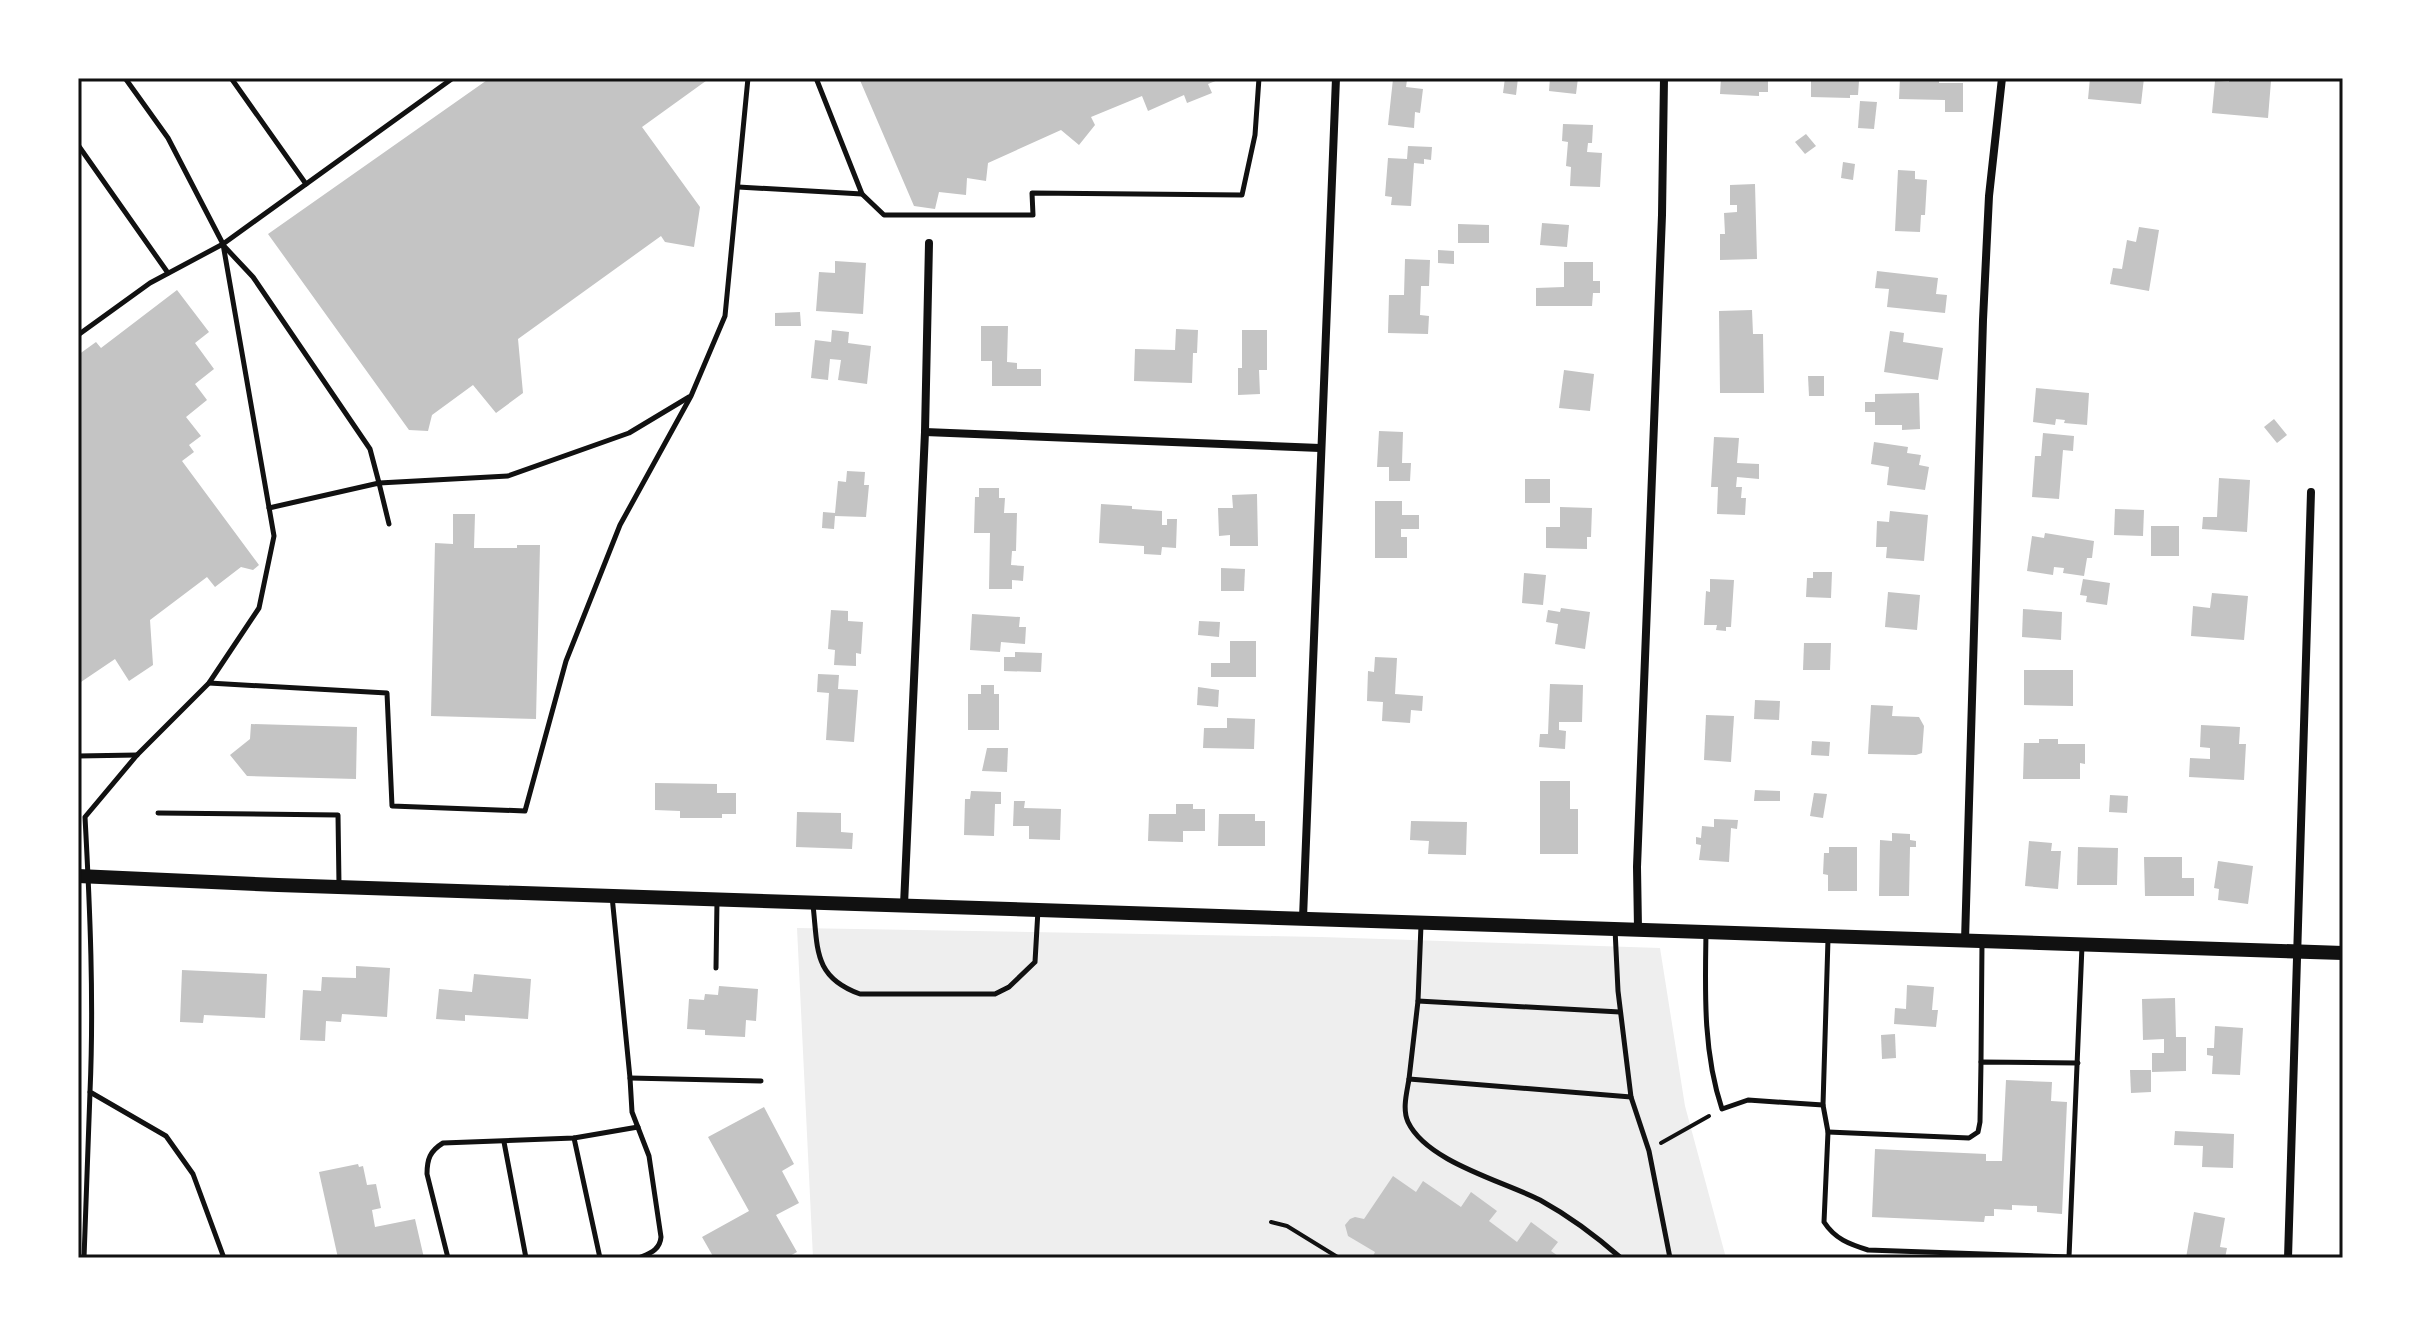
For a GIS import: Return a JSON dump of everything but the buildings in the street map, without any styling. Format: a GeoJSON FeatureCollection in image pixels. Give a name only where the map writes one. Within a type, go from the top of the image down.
{"type":"FeatureCollection","features":[{"type":"Feature","properties":{"kind":"main road"},"geometry":{"type":"LineString","coordinates":[[83,876],[2343,953]]}},
{"type":"Feature","properties":{"kind":"street"},"geometry":{"type":"LineString","coordinates":[[1303,918],[1336,78]]}},
{"type":"Feature","properties":{"kind":"street"},"geometry":{"type":"LineString","coordinates":[[1638,929],[1637,867],[1662,215],[1664,78]]}},
{"type":"Feature","properties":{"kind":"street"},"geometry":{"type":"LineString","coordinates":[[1965,941],[1983,320],[1989,196],[2002,78]]}},
{"type":"Feature","properties":{"kind":"street"},"geometry":{"type":"LineString","coordinates":[[904,905],[925,432],[929,243]]}},
{"type":"Feature","properties":{"kind":"street"},"geometry":{"type":"LineString","coordinates":[[925,432],[1320,448]]}},
{"type":"Feature","properties":{"kind":"street"},"geometry":{"type":"LineString","coordinates":[[2288,1258],[2311,492]]}},
{"type":"Feature","properties":{"kind":"lane"},"geometry":{"type":"LineString","coordinates":[[125,78],[168,138],[223,244],[253,277],[370,449],[389,524]]}},
{"type":"Feature","properties":{"kind":"lane"},"geometry":{"type":"LineString","coordinates":[[231,78],[306,184]]}},
{"type":"Feature","properties":{"kind":"lane"},"geometry":{"type":"LineString","coordinates":[[78,335],[150,283],[223,244],[453,78]]}},
{"type":"Feature","properties":{"kind":"lane"},"geometry":{"type":"LineString","coordinates":[[209,683],[387,693],[392,806],[525,811],[571,647],[620,525],[691,396],[725,316],[748,78]]}},
{"type":"Feature","properties":{"kind":"lane"},"geometry":{"type":"LineString","coordinates":[[816,78],[862,194],[884,215],[1033,215],[1032,193],[1242,195],[1255,135],[1259,78]]}},
{"type":"Feature","properties":{"kind":"lane"},"geometry":{"type":"LineString","coordinates":[[78,145],[168,273]]}},
{"type":"Feature","properties":{"kind":"lane"},"geometry":{"type":"LineString","coordinates":[[738,187],[862,194]]}},
{"type":"Feature","properties":{"kind":"lane"},"geometry":{"type":"LineString","coordinates":[[84,1258],[93,1021],[83,876],[85,817],[137,755],[209,683],[259,608],[274,536],[223,244]]}},
{"type":"Feature","properties":{"kind":"lane"},"geometry":{"type":"LineString","coordinates":[[269,508],[379,483],[508,476],[629,433],[691,396]]}},
{"type":"Feature","properties":{"kind":"lane"},"geometry":{"type":"LineString","coordinates":[[78,756],[137,755]]}},
{"type":"Feature","properties":{"kind":"lane"},"geometry":{"type":"LineString","coordinates":[[158,813],[338,815],[339,886]]}},
{"type":"Feature","properties":{"kind":"lane"},"geometry":{"type":"LineString","coordinates":[[612,895],[632,1112],[649,1156],[661,1237],[657,1248],[639,1258]]}},
{"type":"Feature","properties":{"kind":"lane"},"geometry":{"type":"LineString","coordinates":[[716,968],[717,899]]}},
{"type":"Feature","properties":{"kind":"lane"},"geometry":{"type":"LineString","coordinates":[[812,902],[818,950],[828,977],[860,994],[995,994],[1009,987],[1035,962],[1038,909]]}},
{"type":"Feature","properties":{"kind":"lane"},"geometry":{"type":"LineString","coordinates":[[1422,922],[1418,1001],[1406,1117],[1415,1133],[1434,1149],[1470,1170],[1562,1213],[1621,1258]]}},
{"type":"Feature","properties":{"kind":"lane"},"geometry":{"type":"LineString","coordinates":[[1614,928],[1620,1012],[1631,1097],[1649,1151],[1670,1258]]}},
{"type":"Feature","properties":{"kind":"lane"},"geometry":{"type":"LineString","coordinates":[[1706,932],[1705,1009],[1712,1081],[1722,1109],[1748,1100],[1823,1105]]}},
{"type":"Feature","properties":{"kind":"lane"},"geometry":{"type":"LineString","coordinates":[[1828,935],[1823,1105],[1828,1132],[1824,1222],[1831,1233],[1847,1243],[1868,1250],[2069,1257],[2082,945]]}},
{"type":"Feature","properties":{"kind":"lane"},"geometry":{"type":"LineString","coordinates":[[1828,1132],[1969,1138],[1978,1132],[1982,941]]}},
{"type":"Feature","properties":{"kind":"lane"},"geometry":{"type":"LineString","coordinates":[[1418,1001],[1620,1012]]}},
{"type":"Feature","properties":{"kind":"lane"},"geometry":{"type":"LineString","coordinates":[[1981,1062],[2078,1063]]}},
{"type":"Feature","properties":{"kind":"lane"},"geometry":{"type":"LineString","coordinates":[[630,1078],[761,1081]]}},
{"type":"Feature","properties":{"kind":"lane"},"geometry":{"type":"LineString","coordinates":[[1409,1079],[1631,1097]]}},
{"type":"Feature","properties":{"kind":"lane"},"geometry":{"type":"LineString","coordinates":[[90,1092],[166,1136],[193,1174],[224,1258]]}},
{"type":"Feature","properties":{"kind":"lane"},"geometry":{"type":"LineString","coordinates":[[448,1258],[427,1174],[427,1162],[433,1150],[443,1143],[574,1138],[638,1127]]}},
{"type":"Feature","properties":{"kind":"lane"},"geometry":{"type":"LineString","coordinates":[[574,1138],[600,1258]]}},
{"type":"Feature","properties":{"kind":"lane"},"geometry":{"type":"LineString","coordinates":[[504,1142],[526,1258]]}},
{"type":"Feature","properties":{"kind":"path"},"geometry":{"type":"LineString","coordinates":[[1649,1151],[1722,1109]]}},
{"type":"Feature","properties":{"kind":"path"},"geometry":{"type":"LineString","coordinates":[[1271,1222],[1287,1226],[1339,1258]]}},
{"type":"Feature","properties":{"kind":"shaded area"},"geometry":{"type":"Polygon","coordinates":[[[797,928],[1321,937],[1660,948],[1685,1106],[1726,1258],[813,1258],[797,928]]]}}]}
